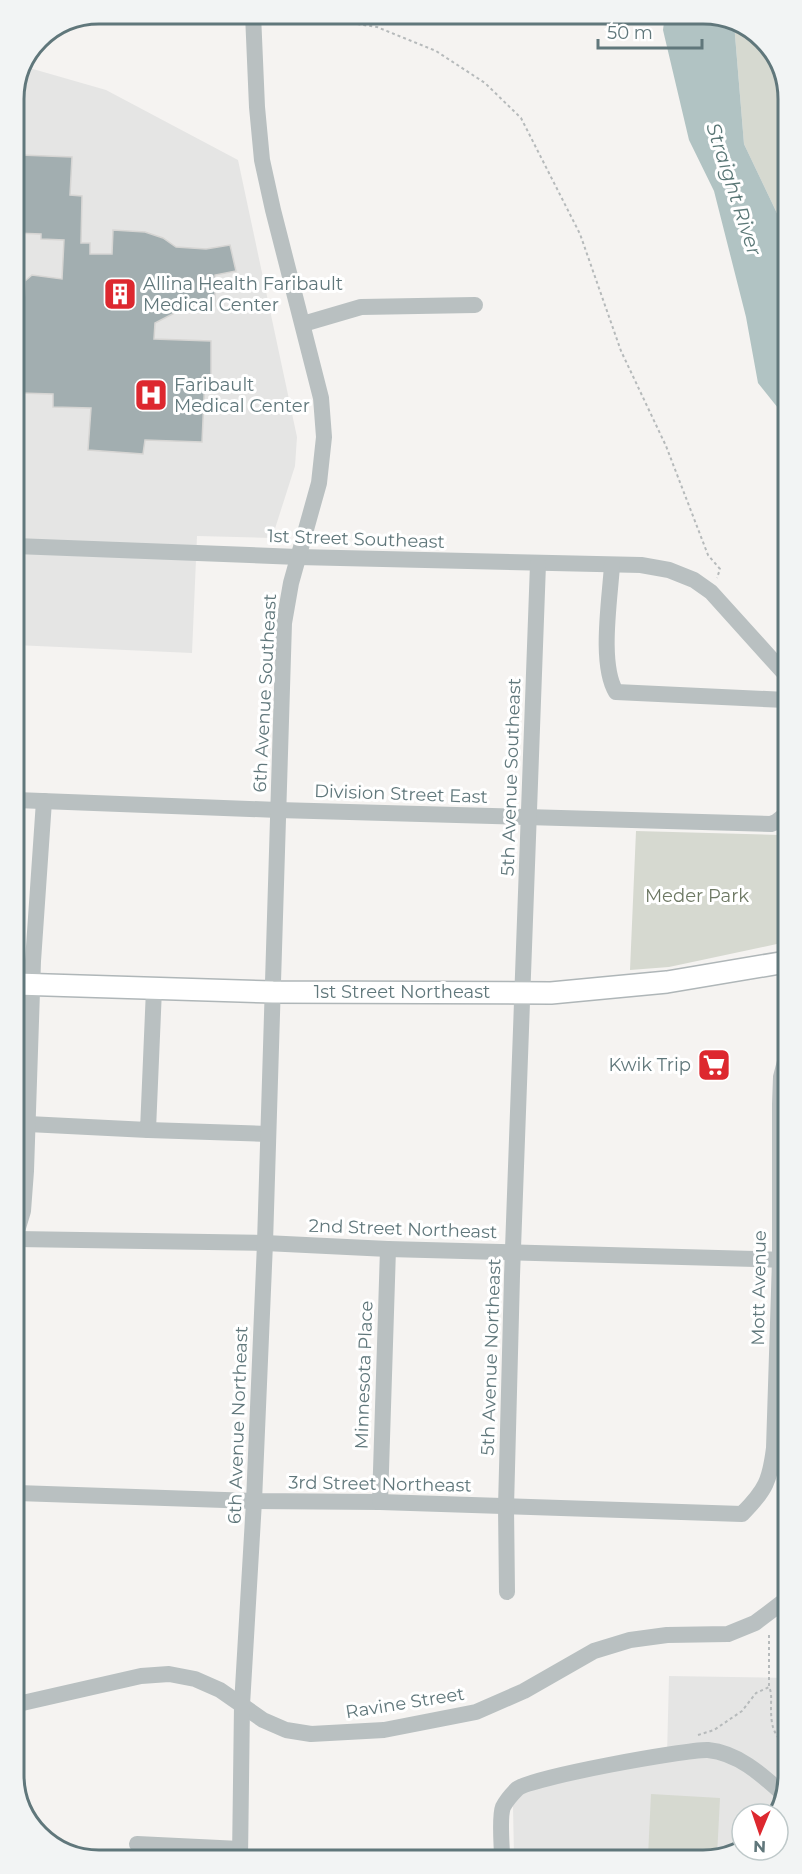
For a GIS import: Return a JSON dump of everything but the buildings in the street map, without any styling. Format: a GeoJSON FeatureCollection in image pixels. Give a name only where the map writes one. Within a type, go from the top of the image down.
{"type":"FeatureCollection","features":[{"type":"Feature","properties":{"kind":"main road","name":"1st Street Northeast"},"geometry":{"type":"LineString","coordinates":[[24,984],[273,992],[579,991],[644,985],[778,963]]}},
{"type":"Feature","properties":{"kind":"street","name":"6th Avenue Southeast"},"geometry":{"type":"LineString","coordinates":[[253,24],[262,160],[321,399],[324,437],[319,483],[291,583],[284,623],[273,992]]}},
{"type":"Feature","properties":{"kind":"street"},"geometry":{"type":"LineString","coordinates":[[303,324],[361,307],[475,305]]}},
{"type":"Feature","properties":{"kind":"street","name":"1st Street Southeast"},"geometry":{"type":"LineString","coordinates":[[24,546],[298,557],[641,565],[669,570],[694,580],[711,592],[778,665]]}},
{"type":"Feature","properties":{"kind":"street","name":"5th Avenue Southeast"},"geometry":{"type":"LineString","coordinates":[[522,992],[538,564]]}},
{"type":"Feature","properties":{"kind":"street"},"geometry":{"type":"LineString","coordinates":[[612,565],[607,662],[610,682],[616,692],[778,700]]}},
{"type":"Feature","properties":{"kind":"street","name":"Division Street East"},"geometry":{"type":"LineString","coordinates":[[24,800],[530,818],[771,824],[778,820]]}},
{"type":"Feature","properties":{"kind":"street"},"geometry":{"type":"LineString","coordinates":[[24,1194],[28,1124],[24,984],[44,801]]}},
{"type":"Feature","properties":{"kind":"street"},"geometry":{"type":"LineString","coordinates":[[148,1130],[154,989]]}},
{"type":"Feature","properties":{"kind":"street","name":"6th Avenue Northeast"},"geometry":{"type":"LineString","coordinates":[[240,1850],[242,1705],[255,1501],[273,992]]}},
{"type":"Feature","properties":{"kind":"street","name":"5th Avenue Northeast"},"geometry":{"type":"LineString","coordinates":[[507,1592],[506,1507],[522,992]]}},
{"type":"Feature","properties":{"kind":"street"},"geometry":{"type":"LineString","coordinates":[[28,1124],[268,1134]]}},
{"type":"Feature","properties":{"kind":"street","name":"2nd Street Northeast"},"geometry":{"type":"LineString","coordinates":[[24,1239],[265,1243],[388,1249],[778,1260]]}},
{"type":"Feature","properties":{"kind":"street","name":"Minnesota Place"},"geometry":{"type":"LineString","coordinates":[[380,1502],[388,1249]]}},
{"type":"Feature","properties":{"kind":"street","name":"Mott Avenue"},"geometry":{"type":"LineString","coordinates":[[742,1514],[757,1499],[771,1475],[778,1373]]}},
{"type":"Feature","properties":{"kind":"street","name":"3rd Street Northeast"},"geometry":{"type":"LineString","coordinates":[[24,1493],[742,1514]]}},
{"type":"Feature","properties":{"kind":"street","name":"Ravine Street"},"geometry":{"type":"LineString","coordinates":[[24,1703],[141,1676],[169,1674],[195,1679],[220,1690],[263,1720],[286,1730],[311,1734],[384,1730],[476,1712],[524,1691],[594,1651],[630,1640],[667,1635],[728,1634],[755,1623],[778,1606]]}},
{"type":"Feature","properties":{"kind":"street"},"geometry":{"type":"LineString","coordinates":[[502,1850],[502,1809],[519,1786],[553,1776],[707,1750],[733,1756],[777,1788]]}},
{"type":"Feature","properties":{"kind":"street"},"geometry":{"type":"LineString","coordinates":[[137,1844],[199,1850]]}},
{"type":"Feature","properties":{"kind":"path"},"geometry":{"type":"LineString","coordinates":[[357,24],[377,27],[436,51],[485,83],[520,118],[580,234],[621,351],[666,446],[708,555],[720,569],[711,592]]}},
{"type":"Feature","properties":{"kind":"path"},"geometry":{"type":"LineString","coordinates":[[769,1629],[769,1687],[774,1733],[778,1737]]}},
{"type":"Feature","properties":{"kind":"path"},"geometry":{"type":"LineString","coordinates":[[695,1736],[714,1730],[742,1711],[756,1693],[769,1687]]}},
{"type":"Feature","properties":{"kind":"shaded area","name":"Faribault Medical Center"},"geometry":{"type":"Polygon","coordinates":[[[31,68],[106,90],[238,160],[297,437],[295,466],[272,538],[197,536],[192,653],[24,645],[24,94],[31,68]]]}},
{"type":"Feature","properties":{"kind":"shaded area"},"geometry":{"type":"Polygon","coordinates":[[[669,1676],[778,1678],[778,1775],[774,1799],[773,1802],[730,1802],[730,1845],[727,1846],[703,1850],[514,1850],[513,1806],[519,1787],[667,1756],[669,1676]]]}},
{"type":"Feature","properties":{"kind":"green space"},"geometry":{"type":"Polygon","coordinates":[[[735,32],[749,40],[759,50],[770,66],[777,85],[778,215],[744,144],[735,32]]]}},
{"type":"Feature","properties":{"kind":"green space","name":"Meder Park"},"geometry":{"type":"Polygon","coordinates":[[[636,831],[778,835],[778,944],[669,967],[630,970],[636,831]]]}},
{"type":"Feature","properties":{"kind":"green space"},"geometry":{"type":"Polygon","coordinates":[[[651,1794],[720,1798],[717,1849],[648,1850],[651,1794]]]}},
{"type":"Feature","properties":{"kind":"water","name":"Straight River"},"geometry":{"type":"Polygon","coordinates":[[[664,24],[708,24],[735,32],[744,144],[778,215],[778,408],[758,383],[746,317],[714,191],[689,140],[663,30],[664,24]]]}},
{"type":"Feature","properties":{"kind":"place","name":"Allina Health Faribault Medical Center"},"geometry":{"type":"Point","coordinates":[120,294]}},
{"type":"Feature","properties":{"kind":"place","name":"Faribault Medical Center"},"geometry":{"type":"Point","coordinates":[151,395]}},
{"type":"Feature","properties":{"kind":"place","name":"Kwik Trip"},"geometry":{"type":"Point","coordinates":[714,1065]}}]}
